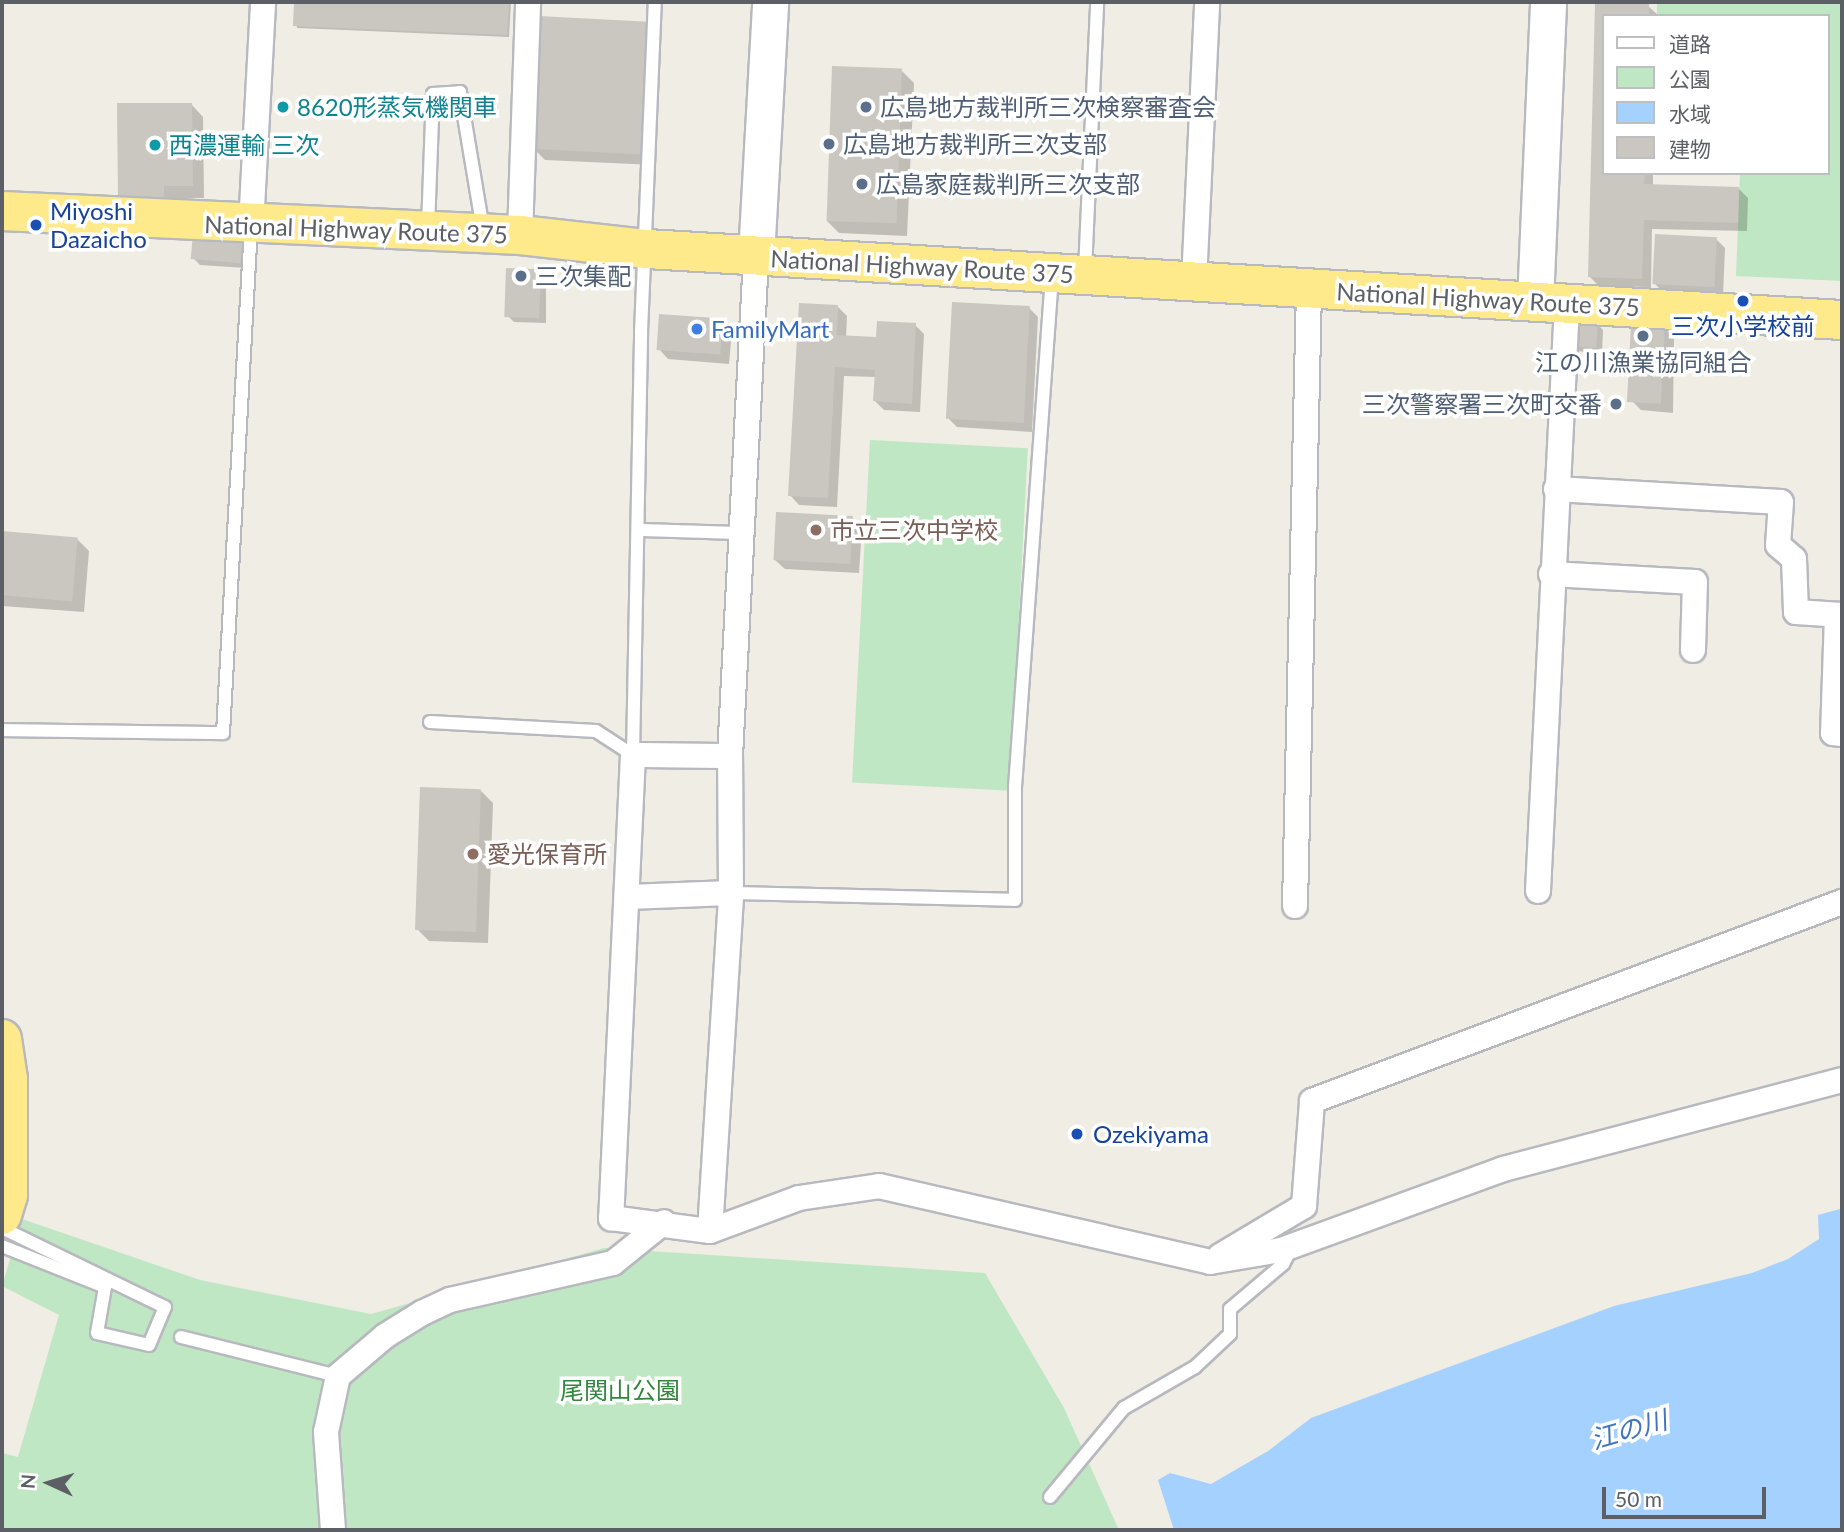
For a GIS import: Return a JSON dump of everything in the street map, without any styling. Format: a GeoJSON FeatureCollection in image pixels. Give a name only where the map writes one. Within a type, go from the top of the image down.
{"type":"FeatureCollection","features":[{"type":"Feature","properties":{"kind":"highway","name":"National Highway Route 375"},"geometry":{"type":"LineString","coordinates":[[2,211],[251,226],[502,234],[647,250],[1842,320]]}},
{"type":"Feature","properties":{"kind":"highway"},"geometry":{"type":"LineString","coordinates":[[2,1039],[8,1079],[8,1195],[2,1215]]}},
{"type":"Feature","properties":{"kind":"street"},"geometry":{"type":"LineString","coordinates":[[251,226],[263,2]]}},
{"type":"Feature","properties":{"kind":"street"},"geometry":{"type":"LineString","coordinates":[[502,234],[528,2]]}},
{"type":"Feature","properties":{"kind":"street"},"geometry":{"type":"LineString","coordinates":[[710,1231],[731,893],[730,756],[770,2]]}},
{"type":"Feature","properties":{"kind":"street"},"geometry":{"type":"LineString","coordinates":[[1194,282],[1207,2]]}},
{"type":"Feature","properties":{"kind":"street"},"geometry":{"type":"LineString","coordinates":[[1538,891],[1556,489],[1548,2]]}},
{"type":"Feature","properties":{"kind":"street"},"geometry":{"type":"LineString","coordinates":[[1295,906],[1309,289]]}},
{"type":"Feature","properties":{"kind":"street"},"geometry":{"type":"LineString","coordinates":[[1556,489],[1781,502],[1778,545],[1794,559],[1796,612],[1840,615],[1833,733],[1842,734]]}},
{"type":"Feature","properties":{"kind":"street"},"geometry":{"type":"LineString","coordinates":[[1551,574],[1695,582],[1693,650]]}},
{"type":"Feature","properties":{"kind":"street"},"geometry":{"type":"LineString","coordinates":[[730,756],[634,755],[611,1218],[664,1222],[710,1231],[799,1198],[879,1186],[1210,1262],[1292,1246],[1503,1169],[1842,1080]]}},
{"type":"Feature","properties":{"kind":"street"},"geometry":{"type":"LineString","coordinates":[[627,897],[731,893]]}},
{"type":"Feature","properties":{"kind":"street"},"geometry":{"type":"LineString","coordinates":[[1210,1262],[1304,1206],[1312,1101],[1842,902]]}},
{"type":"Feature","properties":{"kind":"street"},"geometry":{"type":"LineString","coordinates":[[333,1530],[326,1432],[338,1376],[385,1336],[422,1313],[450,1300],[613,1263],[664,1222]]}},
{"type":"Feature","properties":{"kind":"lane"},"geometry":{"type":"LineString","coordinates":[[634,755],[655,2]]}},
{"type":"Feature","properties":{"kind":"lane"},"geometry":{"type":"LineString","coordinates":[[731,893],[1015,900],[1015,787],[1097,2]]}},
{"type":"Feature","properties":{"kind":"lane"},"geometry":{"type":"LineString","coordinates":[[428,232],[433,94],[460,92],[502,234]]}},
{"type":"Feature","properties":{"kind":"lane"},"geometry":{"type":"LineString","coordinates":[[2,730],[223,733],[251,226]]}},
{"type":"Feature","properties":{"kind":"lane"},"geometry":{"type":"LineString","coordinates":[[640,530],[740,533]]}},
{"type":"Feature","properties":{"kind":"lane"},"geometry":{"type":"LineString","coordinates":[[430,722],[596,731],[634,755]]}},
{"type":"Feature","properties":{"kind":"lane"},"geometry":{"type":"LineString","coordinates":[[2,1228],[165,1307],[149,1345],[97,1333],[105,1287],[2,1246]]}},
{"type":"Feature","properties":{"kind":"lane"},"geometry":{"type":"LineString","coordinates":[[1050,1497],[1124,1408],[1195,1367],[1230,1334],[1230,1309],[1283,1264],[1292,1246]]}},
{"type":"Feature","properties":{"kind":"lane"},"geometry":{"type":"LineString","coordinates":[[181,1337],[338,1376]]}},
{"type":"Feature","properties":{"kind":"green space"},"geometry":{"type":"Polygon","coordinates":[[[1657,2],[1842,2],[1842,281],[1736,276],[1740,175],[1830,175],[1830,14],[1657,14],[1657,2]]]}},
{"type":"Feature","properties":{"kind":"green space"},"geometry":{"type":"Polygon","coordinates":[[[870,440],[1028,448],[1010,791],[852,783],[870,440]]]}},
{"type":"Feature","properties":{"kind":"green space","name":"尾関山公園"},"geometry":{"type":"Polygon","coordinates":[[[22,1219],[200,1280],[371,1314],[604,1248],[985,1273],[1064,1408],[1119,1530],[2,1530],[2,1453],[18,1457],[59,1315],[2,1286],[22,1219]]]}},
{"type":"Feature","properties":{"kind":"water","name":"江の川"},"geometry":{"type":"Polygon","coordinates":[[[1840,1209],[1842,1530],[1174,1530],[1158,1480],[1170,1473],[1211,1484],[1268,1451],[1311,1418],[1614,1306],[1752,1273],[1788,1259],[1819,1239],[1818,1215],[1840,1209]]]}},
{"type":"Feature","properties":{"kind":"building"},"geometry":{"type":"Polygon","coordinates":[[[294,2],[509,2],[507,35],[293,26],[294,2]]]}},
{"type":"Feature","properties":{"kind":"building"},"geometry":{"type":"Polygon","coordinates":[[[1595,3],[1649,4],[1649,14],[1602,14],[1602,175],[1645,175],[1644,184],[1739,187],[1738,223],[1644,220],[1642,279],[1588,277],[1595,3]]]}},
{"type":"Feature","properties":{"kind":"building"},"geometry":{"type":"Polygon","coordinates":[[[539,16],[648,22],[641,155],[532,149],[539,16]]]}},
{"type":"Feature","properties":{"kind":"building"},"geometry":{"type":"Polygon","coordinates":[[[832,66],[902,68],[897,223],[827,221],[832,66]]]}},
{"type":"Feature","properties":{"kind":"building","name":"西濃運輸 三次"},"geometry":{"type":"Polygon","coordinates":[[[117,103],[192,103],[193,186],[164,186],[164,201],[118,201],[117,103]]]}},
{"type":"Feature","properties":{"kind":"building"},"geometry":{"type":"Polygon","coordinates":[[[193,233],[243,237],[241,263],[191,259],[193,233]]]}},
{"type":"Feature","properties":{"kind":"building"},"geometry":{"type":"Polygon","coordinates":[[[1655,234],[1717,237],[1714,287],[1652,284],[1655,234]]]}},
{"type":"Feature","properties":{"kind":"building"},"geometry":{"type":"Polygon","coordinates":[[[506,268],[541,269],[539,318],[504,317],[506,268]]]}},
{"type":"Feature","properties":{"kind":"building"},"geometry":{"type":"Polygon","coordinates":[[[952,302],[1030,306],[1024,423],[946,419],[952,302]]]}},
{"type":"Feature","properties":{"kind":"building"},"geometry":{"type":"Polygon","coordinates":[[[799,303],[838,305],[837,335],[876,337],[877,321],[916,323],[912,404],[873,401],[875,370],[835,367],[828,498],[788,496],[799,303]]]}},
{"type":"Feature","properties":{"kind":"building"},"geometry":{"type":"Polygon","coordinates":[[[659,314],[723,318],[720,354],[656,350],[659,314]]]}},
{"type":"Feature","properties":{"kind":"building"},"geometry":{"type":"Polygon","coordinates":[[[1570,320],[1598,322],[1596,348],[1568,346],[1570,320]]]}},
{"type":"Feature","properties":{"kind":"building"},"geometry":{"type":"Polygon","coordinates":[[[1631,324],[1665,326],[1661,404],[1627,402],[1631,324]]]}},
{"type":"Feature","properties":{"kind":"building"},"geometry":{"type":"Polygon","coordinates":[[[776,512],[853,516],[850,564],[773,560],[776,512]]]}},
{"type":"Feature","properties":{"kind":"building"},"geometry":{"type":"Polygon","coordinates":[[[2,531],[78,538],[72,601],[2,595],[2,531]]]}},
{"type":"Feature","properties":{"kind":"building"},"geometry":{"type":"Polygon","coordinates":[[[420,787],[481,789],[476,932],[415,930],[420,787]]]}},
{"type":"Feature","properties":{"kind":"place","name":"8620形蒸気機関車"},"geometry":{"type":"Point","coordinates":[283,107]}},
{"type":"Feature","properties":{"kind":"place","name":"広島地方裁判所三次検察審査会"},"geometry":{"type":"Point","coordinates":[866,107]}},
{"type":"Feature","properties":{"kind":"place","name":"広島地方裁判所三次支部"},"geometry":{"type":"Point","coordinates":[829,144]}},
{"type":"Feature","properties":{"kind":"place","name":"西濃運輸 三次"},"geometry":{"type":"Point","coordinates":[155,145]}},
{"type":"Feature","properties":{"kind":"place","name":"広島家庭裁判所三次支部"},"geometry":{"type":"Point","coordinates":[862,184]}},
{"type":"Feature","properties":{"kind":"place","name":"Miyoshi Dazaicho"},"geometry":{"type":"Point","coordinates":[36,225]}},
{"type":"Feature","properties":{"kind":"place","name":"三次集配"},"geometry":{"type":"Point","coordinates":[521,276]}},
{"type":"Feature","properties":{"kind":"place","name":"三次小学校前"},"geometry":{"type":"Point","coordinates":[1743,301]}},
{"type":"Feature","properties":{"kind":"place","name":"FamilyMart"},"geometry":{"type":"Point","coordinates":[697,329]}},
{"type":"Feature","properties":{"kind":"place","name":"江の川漁業協同組合"},"geometry":{"type":"Point","coordinates":[1643,336]}},
{"type":"Feature","properties":{"kind":"place","name":"三次警察署三次町交番"},"geometry":{"type":"Point","coordinates":[1616,404]}},
{"type":"Feature","properties":{"kind":"place","name":"市立三次中学校"},"geometry":{"type":"Point","coordinates":[816,530]}},
{"type":"Feature","properties":{"kind":"place","name":"愛光保育所"},"geometry":{"type":"Point","coordinates":[473,854]}},
{"type":"Feature","properties":{"kind":"place","name":"Ozekiyama"},"geometry":{"type":"Point","coordinates":[1077,1134]}}]}
